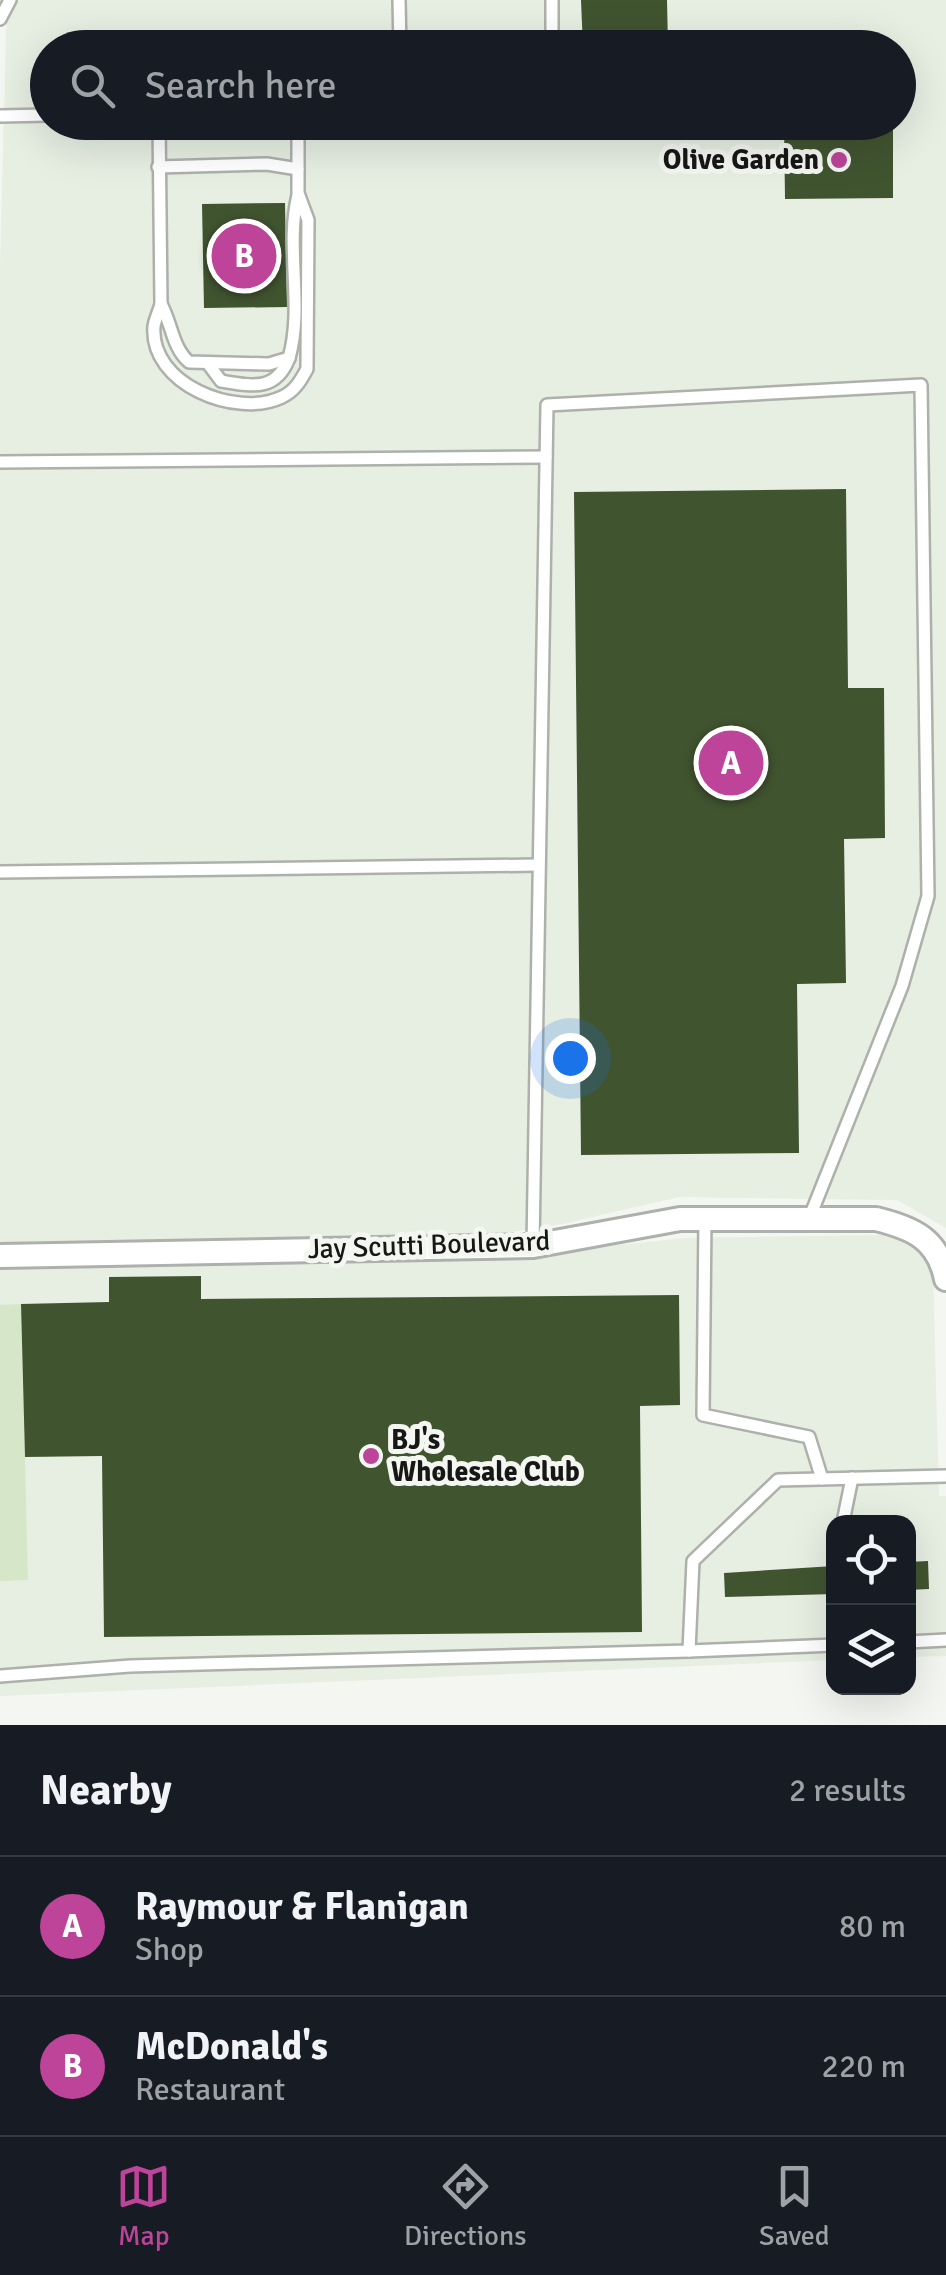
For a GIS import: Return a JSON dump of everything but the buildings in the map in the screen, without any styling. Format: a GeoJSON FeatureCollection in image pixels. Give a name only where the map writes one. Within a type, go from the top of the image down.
{"type":"FeatureCollection","features":[{"type":"Feature","properties":{"kind":"street","name":"Jay Scutti Boulevard"},"geometry":{"type":"LineString","coordinates":[[0,1256],[533,1246],[680,1219],[876,1219],[900,1224],[924,1238],[942,1258],[946,1279]]}},
{"type":"Feature","properties":{"kind":"lane"},"geometry":{"type":"LineString","coordinates":[[0,19],[10,0]]}},
{"type":"Feature","properties":{"kind":"lane"},"geometry":{"type":"LineString","coordinates":[[399,0],[400,30]]}},
{"type":"Feature","properties":{"kind":"lane"},"geometry":{"type":"LineString","coordinates":[[552,0],[552,30]]}},
{"type":"Feature","properties":{"kind":"lane"},"geometry":{"type":"LineString","coordinates":[[0,116],[30,116]]}},
{"type":"Feature","properties":{"kind":"lane"},"geometry":{"type":"LineString","coordinates":[[159,140],[162,304],[154,326],[158,355],[202,396],[220,402],[264,402],[282,397],[298,386],[307,368],[308,220],[298,193]]}},
{"type":"Feature","properties":{"kind":"lane"},"geometry":{"type":"LineString","coordinates":[[209,364],[221,381],[245,385],[268,383],[282,374],[293,329],[292,220],[298,193],[298,140]]}},
{"type":"Feature","properties":{"kind":"lane"},"geometry":{"type":"LineString","coordinates":[[158,166],[267,164],[298,169]]}},
{"type":"Feature","properties":{"kind":"lane"},"geometry":{"type":"LineString","coordinates":[[162,304],[180,354],[189,362],[269,364],[288,358]]}},
{"type":"Feature","properties":{"kind":"lane"},"geometry":{"type":"LineString","coordinates":[[533,1246],[547,405],[922,385],[928,896],[902,986],[809,1219]]}},
{"type":"Feature","properties":{"kind":"lane"},"geometry":{"type":"LineString","coordinates":[[0,462],[546,457]]}},
{"type":"Feature","properties":{"kind":"lane"},"geometry":{"type":"LineString","coordinates":[[0,872],[537,864]]}},
{"type":"Feature","properties":{"kind":"lane"},"geometry":{"type":"LineString","coordinates":[[706,1218],[704,1414],[809,1437],[822,1479]]}},
{"type":"Feature","properties":{"kind":"lane"},"geometry":{"type":"LineString","coordinates":[[689,1652],[693,1561],[778,1480],[946,1476]]}},
{"type":"Feature","properties":{"kind":"lane"},"geometry":{"type":"LineString","coordinates":[[844,1515],[852,1478]]}},
{"type":"Feature","properties":{"kind":"lane"},"geometry":{"type":"LineString","coordinates":[[916,1642],[946,1640]]}},
{"type":"Feature","properties":{"kind":"lane"},"geometry":{"type":"LineString","coordinates":[[0,1676],[130,1666],[826,1645]]}},
{"type":"Feature","properties":{"kind":"shaded area"},"geometry":{"type":"Polygon","coordinates":[[[7,0],[946,0],[946,1228],[897,1200],[679,1197],[505,1233],[0,1244],[0,268],[7,0]]]}},
{"type":"Feature","properties":{"kind":"shaded area"},"geometry":{"type":"Polygon","coordinates":[[[886,1235],[919,1250],[933,1277],[939,1496],[946,1496],[946,1656],[916,1657],[916,1515],[826,1515],[826,1660],[0,1696],[0,1266],[535,1254],[684,1238],[886,1235]]]}},
{"type":"Feature","properties":{"kind":"green space"},"geometry":{"type":"Polygon","coordinates":[[[21,1304],[28,1580],[0,1581],[0,1305],[21,1304]]]}},
{"type":"Feature","properties":{"kind":"place","name":"Olive Garden"},"geometry":{"type":"Point","coordinates":[839,160]}},
{"type":"Feature","properties":{"kind":"place","name":"McDonald's"},"geometry":{"type":"Point","coordinates":[244,256]}},
{"type":"Feature","properties":{"kind":"place","name":"Raymour & Flanigan"},"geometry":{"type":"Point","coordinates":[731,763]}},
{"type":"Feature","properties":{"kind":"place","name":"BJ's Wholesale Club"},"geometry":{"type":"Point","coordinates":[371,1456]}}]}
